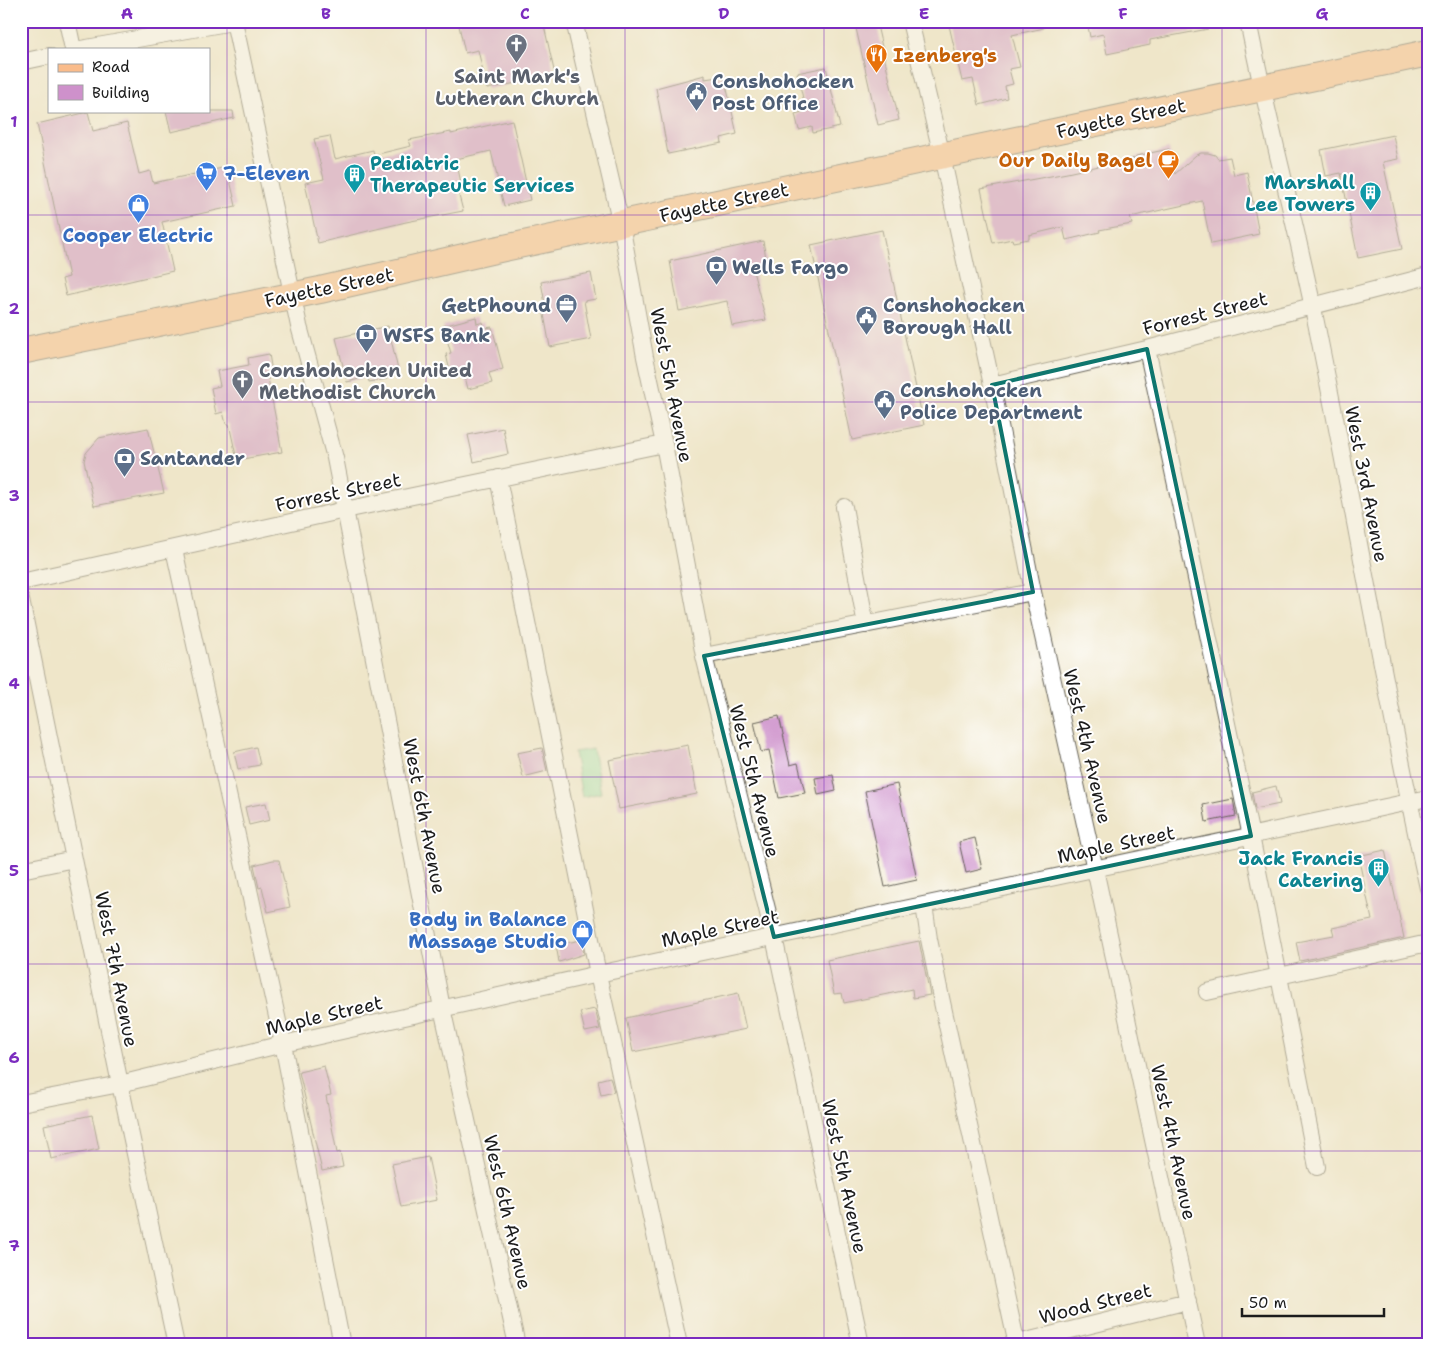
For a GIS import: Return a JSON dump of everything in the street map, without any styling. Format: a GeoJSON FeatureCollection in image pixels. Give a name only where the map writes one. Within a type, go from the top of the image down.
{"type":"FeatureCollection","features":[{"type":"Feature","properties":{"kind":"main road","name":"Fayette Street"},"geometry":{"type":"LineString","coordinates":[[21,351],[1428,53]]}},
{"type":"Feature","properties":{"kind":"street"},"geometry":{"type":"LineString","coordinates":[[67,21],[73,48]]}},
{"type":"Feature","properties":{"kind":"street","name":"West 5th Avenue"},"geometry":{"type":"LineString","coordinates":[[574,21],[621,224],[645,357],[664,444],[704,656],[774,937],[861,1345]]}},
{"type":"Feature","properties":{"kind":"street","name":"West 4th Avenue"},"geometry":{"type":"LineString","coordinates":[[910,21],[942,156],[992,385],[1032,592],[1095,869],[1198,1345]]}},
{"type":"Feature","properties":{"kind":"street","name":"West 3rd Avenue"},"geometry":{"type":"LineString","coordinates":[[1248,21],[1313,306],[1408,802],[1428,888]]}},
{"type":"Feature","properties":{"kind":"street"},"geometry":{"type":"LineString","coordinates":[[86,48],[236,22]]}},
{"type":"Feature","properties":{"kind":"street","name":"West 6th Avenue"},"geometry":{"type":"LineString","coordinates":[[236,22],[299,326],[335,458],[442,1008],[517,1345]]}},
{"type":"Feature","properties":{"kind":"street"},"geometry":{"type":"LineString","coordinates":[[21,62],[48,56]]}},
{"type":"Feature","properties":{"kind":"street","name":"Forrest Street"},"geometry":{"type":"LineString","coordinates":[[992,385],[1147,349],[1428,276]]}},
{"type":"Feature","properties":{"kind":"street"},"geometry":{"type":"LineString","coordinates":[[1147,349],[1251,836],[1317,1167]]}},
{"type":"Feature","properties":{"kind":"street","name":"Forrest Street"},"geometry":{"type":"LineString","coordinates":[[21,582],[345,510],[664,444]]}},
{"type":"Feature","properties":{"kind":"street"},"geometry":{"type":"LineString","coordinates":[[498,478],[598,974],[679,1345]]}},
{"type":"Feature","properties":{"kind":"street"},"geometry":{"type":"LineString","coordinates":[[844,507],[866,625]]}},
{"type":"Feature","properties":{"kind":"street"},"geometry":{"type":"LineString","coordinates":[[174,549],[283,1044],[342,1345]]}},
{"type":"Feature","properties":{"kind":"street"},"geometry":{"type":"LineString","coordinates":[[704,656],[1032,592]]}},
{"type":"Feature","properties":{"kind":"street","name":"West 7th Avenue"},"geometry":{"type":"LineString","coordinates":[[21,600],[120,1084],[176,1345]]}},
{"type":"Feature","properties":{"kind":"street","name":"Maple Street"},"geometry":{"type":"LineString","coordinates":[[21,1103],[120,1084],[283,1044],[598,974],[1428,798]]}},
{"type":"Feature","properties":{"kind":"street"},"geometry":{"type":"LineString","coordinates":[[21,870],[74,859]]}},
{"type":"Feature","properties":{"kind":"street"},"geometry":{"type":"LineString","coordinates":[[924,905],[936,975],[1015,1344]]}},
{"type":"Feature","properties":{"kind":"street"},"geometry":{"type":"LineString","coordinates":[[1207,992],[1428,943]]}},
{"type":"Feature","properties":{"kind":"street","name":"Wood Street"},"geometry":{"type":"LineString","coordinates":[[1015,1344],[1188,1301]]}},
{"type":"Feature","properties":{"kind":"highlighted area"},"geometry":{"type":"Polygon","coordinates":[[[1147,349],[1251,836],[774,937],[704,656],[1033,592],[992,385],[1147,349]]]}},
{"type":"Feature","properties":{"kind":"green space"},"geometry":{"type":"Polygon","coordinates":[[[593,749],[601,793],[582,797],[574,752],[593,749]]]}},
{"type":"Feature","properties":{"kind":"building","name":"Saint Mark's Lutheran Church"},"geometry":{"type":"Polygon","coordinates":[[[458,21],[543,21],[555,75],[487,89],[478,50],[465,53],[458,21]]]}},
{"type":"Feature","properties":{"kind":"building","name":"Izenberg's"},"geometry":{"type":"Polygon","coordinates":[[[876,21],[899,120],[878,125],[855,24],[876,21]]]}},
{"type":"Feature","properties":{"kind":"building"},"geometry":{"type":"Polygon","coordinates":[[[948,21],[1043,21],[1044,28],[1012,35],[1020,67],[1009,69],[1013,84],[1005,86],[1007,98],[979,105],[973,79],[962,81],[948,21]]]}},
{"type":"Feature","properties":{"kind":"building"},"geometry":{"type":"Polygon","coordinates":[[[1087,21],[1208,21],[1208,29],[1150,40],[1150,45],[1107,54],[1103,34],[1090,37],[1087,21]]]}},
{"type":"Feature","properties":{"kind":"building"},"geometry":{"type":"Polygon","coordinates":[[[826,67],[840,127],[813,133],[812,127],[799,130],[795,114],[806,111],[797,73],[826,67]]]}},
{"type":"Feature","properties":{"kind":"building","name":"Conshohocken Post Office"},"geometry":{"type":"Polygon","coordinates":[[[705,75],[705,79],[724,76],[737,134],[721,138],[722,143],[668,154],[656,88],[705,75]]]}},
{"type":"Feature","properties":{"kind":"building"},"geometry":{"type":"Polygon","coordinates":[[[233,111],[234,118],[171,132],[166,112],[233,111]]]}},
{"type":"Feature","properties":{"kind":"building"},"geometry":{"type":"Polygon","coordinates":[[[88,112],[93,131],[127,123],[139,174],[150,171],[153,183],[227,167],[236,206],[162,222],[173,271],[66,296],[62,279],[69,277],[37,124],[88,112]]]}},
{"type":"Feature","properties":{"kind":"building"},"geometry":{"type":"Polygon","coordinates":[[[512,120],[530,200],[504,206],[491,151],[456,159],[462,188],[457,188],[463,211],[406,222],[318,243],[305,183],[324,179],[314,139],[330,136],[335,159],[373,150],[374,155],[411,146],[409,140],[451,132],[451,134],[512,120]]]}},
{"type":"Feature","properties":{"kind":"building","name":"Marshall Lee Towers"},"geometry":{"type":"Polygon","coordinates":[[[1393,135],[1398,159],[1383,162],[1402,249],[1358,258],[1341,173],[1326,176],[1321,150],[1393,135]]]}},
{"type":"Feature","properties":{"kind":"building"},"geometry":{"type":"Polygon","coordinates":[[[1169,149],[1175,174],[1196,155],[1201,153],[1215,155],[1218,159],[1230,157],[1234,175],[1247,172],[1259,234],[1211,244],[1202,201],[1130,217],[1132,224],[1099,230],[1100,232],[1066,240],[1063,227],[1029,235],[1029,239],[1013,242],[1012,239],[993,243],[981,189],[1067,173],[1169,149]]]}},
{"type":"Feature","properties":{"kind":"building","name":"Conshohocken Borough Hall"},"geometry":{"type":"Polygon","coordinates":[[[882,230],[924,425],[852,440],[811,245],[882,230]]]}},
{"type":"Feature","properties":{"kind":"building","name":"Wells Fargo"},"geometry":{"type":"Polygon","coordinates":[[[763,241],[768,269],[753,271],[766,320],[732,326],[727,301],[679,311],[670,261],[763,241]]]}},
{"type":"Feature","properties":{"kind":"building","name":"GetPhound"},"geometry":{"type":"Polygon","coordinates":[[[591,273],[596,299],[584,301],[591,339],[550,347],[543,309],[546,309],[541,282],[591,273]]]}},
{"type":"Feature","properties":{"kind":"building"},"geometry":{"type":"Polygon","coordinates":[[[476,317],[477,324],[483,322],[485,328],[492,327],[503,369],[489,373],[492,383],[468,389],[464,373],[451,376],[446,354],[451,353],[443,326],[476,317]]]}},
{"type":"Feature","properties":{"kind":"building","name":"WSFS Bank"},"geometry":{"type":"Polygon","coordinates":[[[388,326],[398,370],[385,373],[387,379],[369,382],[368,377],[347,382],[336,338],[388,326]]]}},
{"type":"Feature","properties":{"kind":"building","name":"Conshohocken United Methodist Church"},"geometry":{"type":"Polygon","coordinates":[[[269,354],[272,372],[267,373],[282,452],[237,460],[229,424],[226,424],[223,412],[216,414],[211,388],[220,386],[217,371],[249,365],[248,358],[269,354]]]}},
{"type":"Feature","properties":{"kind":"building","name":"Santander"},"geometry":{"type":"Polygon","coordinates":[[[148,428],[164,493],[94,506],[84,461],[86,453],[99,438],[148,428]]]}},
{"type":"Feature","properties":{"kind":"building"},"geometry":{"type":"Polygon","coordinates":[[[503,428],[508,454],[474,462],[468,435],[503,428]]]}},
{"type":"Feature","properties":{"kind":"building"},"geometry":{"type":"Polygon","coordinates":[[[779,716],[790,765],[798,763],[805,793],[779,798],[769,750],[761,752],[754,722],[779,716]]]}},
{"type":"Feature","properties":{"kind":"building"},"geometry":{"type":"Polygon","coordinates":[[[688,745],[697,794],[619,809],[609,760],[688,745]]]}},
{"type":"Feature","properties":{"kind":"building"},"geometry":{"type":"Polygon","coordinates":[[[256,747],[260,765],[238,769],[234,752],[256,747]]]}},
{"type":"Feature","properties":{"kind":"building"},"geometry":{"type":"Polygon","coordinates":[[[542,748],[547,771],[523,777],[517,753],[542,748]]]}},
{"type":"Feature","properties":{"kind":"building"},"geometry":{"type":"Polygon","coordinates":[[[833,775],[836,791],[818,795],[815,778],[833,775]]]}},
{"type":"Feature","properties":{"kind":"building"},"geometry":{"type":"Polygon","coordinates":[[[897,784],[917,880],[885,887],[865,791],[897,784]]]}},
{"type":"Feature","properties":{"kind":"building"},"geometry":{"type":"Polygon","coordinates":[[[1276,786],[1280,804],[1255,809],[1252,792],[1276,786]]]}},
{"type":"Feature","properties":{"kind":"building"},"geometry":{"type":"Polygon","coordinates":[[[1233,799],[1236,816],[1206,822],[1203,805],[1233,799]]]}},
{"type":"Feature","properties":{"kind":"building"},"geometry":{"type":"Polygon","coordinates":[[[266,803],[270,820],[249,825],[245,807],[266,803]]]}},
{"type":"Feature","properties":{"kind":"building"},"geometry":{"type":"Polygon","coordinates":[[[975,838],[982,869],[966,873],[959,842],[975,838]]]}},
{"type":"Feature","properties":{"kind":"building","name":"Jack Francis Catering"},"geometry":{"type":"Polygon","coordinates":[[[1385,850],[1404,938],[1300,961],[1296,942],[1334,935],[1332,928],[1372,920],[1358,856],[1385,850]]]}},
{"type":"Feature","properties":{"kind":"building"},"geometry":{"type":"Polygon","coordinates":[[[279,860],[290,907],[268,912],[262,887],[259,888],[254,865],[279,860]]]}},
{"type":"Feature","properties":{"kind":"building"},"geometry":{"type":"Polygon","coordinates":[[[581,940],[584,954],[559,962],[556,945],[581,940]]]}},
{"type":"Feature","properties":{"kind":"building"},"geometry":{"type":"Polygon","coordinates":[[[919,941],[930,995],[913,998],[912,989],[844,1003],[842,993],[834,994],[827,960],[919,941]]]}},
{"type":"Feature","properties":{"kind":"building"},"geometry":{"type":"Polygon","coordinates":[[[738,993],[746,1029],[633,1052],[626,1018],[738,993]]]}},
{"type":"Feature","properties":{"kind":"building"},"geometry":{"type":"Polygon","coordinates":[[[595,1009],[600,1029],[585,1032],[580,1012],[595,1009]]]}},
{"type":"Feature","properties":{"kind":"building"},"geometry":{"type":"Polygon","coordinates":[[[324,1066],[331,1095],[326,1096],[337,1153],[340,1152],[343,1167],[322,1171],[299,1072],[324,1066]]]}},
{"type":"Feature","properties":{"kind":"building"},"geometry":{"type":"Polygon","coordinates":[[[610,1077],[614,1092],[601,1095],[598,1080],[610,1077]]]}},
{"type":"Feature","properties":{"kind":"building"},"geometry":{"type":"Polygon","coordinates":[[[92,1115],[99,1149],[51,1159],[44,1125],[92,1115]]]}},
{"type":"Feature","properties":{"kind":"building"},"geometry":{"type":"Polygon","coordinates":[[[428,1157],[437,1200],[401,1207],[392,1164],[428,1157]]]}},
{"type":"Feature","properties":{"kind":"place","name":"Saint Mark's Lutheran Church"},"geometry":{"type":"Point","coordinates":[517,64]}},
{"type":"Feature","properties":{"kind":"place","name":"Izenberg's"},"geometry":{"type":"Point","coordinates":[877,74]}},
{"type":"Feature","properties":{"kind":"place","name":"Conshohocken Post Office"},"geometry":{"type":"Point","coordinates":[696,111]}},
{"type":"Feature","properties":{"kind":"place","name":"Our Daily Bagel"},"geometry":{"type":"Point","coordinates":[1168,179]}},
{"type":"Feature","properties":{"kind":"place","name":"7-Eleven"},"geometry":{"type":"Point","coordinates":[207,192]}},
{"type":"Feature","properties":{"kind":"place","name":"Pediatric Therapeutic Services"},"geometry":{"type":"Point","coordinates":[354,193]}},
{"type":"Feature","properties":{"kind":"place","name":"Marshall Lee Towers"},"geometry":{"type":"Point","coordinates":[1371,212]}},
{"type":"Feature","properties":{"kind":"place","name":"Cooper Electric"},"geometry":{"type":"Point","coordinates":[138,223]}},
{"type":"Feature","properties":{"kind":"place","name":"Wells Fargo"},"geometry":{"type":"Point","coordinates":[716,286]}},
{"type":"Feature","properties":{"kind":"place","name":"GetPhound"},"geometry":{"type":"Point","coordinates":[567,324]}},
{"type":"Feature","properties":{"kind":"place","name":"Conshohocken Borough Hall"},"geometry":{"type":"Point","coordinates":[867,335]}},
{"type":"Feature","properties":{"kind":"place","name":"WSFS Bank"},"geometry":{"type":"Point","coordinates":[367,354]}},
{"type":"Feature","properties":{"kind":"place","name":"Conshohocken United Methodist Church"},"geometry":{"type":"Point","coordinates":[243,400]}},
{"type":"Feature","properties":{"kind":"place","name":"Conshohocken Police Department"},"geometry":{"type":"Point","coordinates":[884,420]}},
{"type":"Feature","properties":{"kind":"place","name":"Santander"},"geometry":{"type":"Point","coordinates":[124,477]}},
{"type":"Feature","properties":{"kind":"place","name":"Jack Francis Catering"},"geometry":{"type":"Point","coordinates":[1379,888]}},
{"type":"Feature","properties":{"kind":"place","name":"Body in Balance Massage Studio"},"geometry":{"type":"Point","coordinates":[583,949]}}]}
